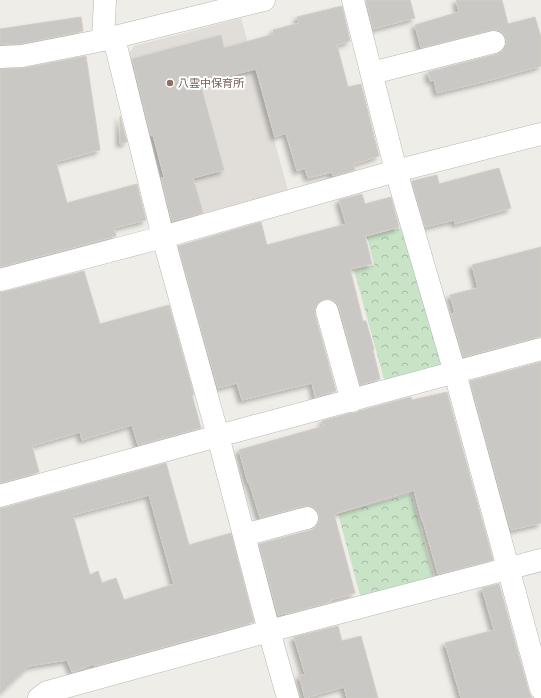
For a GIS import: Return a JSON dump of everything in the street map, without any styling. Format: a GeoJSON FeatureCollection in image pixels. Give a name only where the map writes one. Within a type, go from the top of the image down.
{"type":"FeatureCollection","features":[{"type":"Feature","properties":{"kind":"street"},"geometry":{"type":"LineString","coordinates":[[105,0],[109,39],[288,698]]}},
{"type":"Feature","properties":{"kind":"street"},"geometry":{"type":"LineString","coordinates":[[0,57],[22,56],[109,39],[264,0]]}},
{"type":"Feature","properties":{"kind":"street"},"geometry":{"type":"LineString","coordinates":[[353,0],[396,170],[509,569],[541,689]]}},
{"type":"Feature","properties":{"kind":"street"},"geometry":{"type":"LineString","coordinates":[[372,73],[494,42]]}},
{"type":"Feature","properties":{"kind":"street"},"geometry":{"type":"LineString","coordinates":[[0,280],[163,237],[396,170],[541,134]]}},
{"type":"Feature","properties":{"kind":"street"},"geometry":{"type":"LineString","coordinates":[[327,310],[352,401]]}},
{"type":"Feature","properties":{"kind":"street"},"geometry":{"type":"LineString","coordinates":[[0,496],[541,350]]}},
{"type":"Feature","properties":{"kind":"street"},"geometry":{"type":"LineString","coordinates":[[244,535],[307,518]]}},
{"type":"Feature","properties":{"kind":"street"},"geometry":{"type":"LineString","coordinates":[[39,698],[47,692],[269,631],[541,560]]}},
{"type":"Feature","properties":{"kind":"shaded area"},"geometry":{"type":"Polygon","coordinates":[[[241,18],[290,198],[180,228],[171,222],[127,57],[134,46],[241,18]]]}},
{"type":"Feature","properties":{"kind":"green space"},"geometry":{"type":"Polygon","coordinates":[[[407,226],[443,359],[439,369],[385,383],[354,270],[374,265],[367,237],[407,226]]]}},
{"type":"Feature","properties":{"kind":"green space"},"geometry":{"type":"Polygon","coordinates":[[[411,494],[435,581],[362,602],[338,514],[411,494]]]}},
{"type":"Feature","properties":{"kind":"building"},"geometry":{"type":"Polygon","coordinates":[[[366,0],[410,0],[415,18],[373,29],[366,0]]]}},
{"type":"Feature","properties":{"kind":"building"},"geometry":{"type":"Polygon","coordinates":[[[456,0],[502,0],[508,24],[535,17],[541,37],[541,66],[437,93],[434,80],[430,81],[428,72],[497,54],[503,51],[506,45],[506,39],[503,33],[498,30],[491,30],[421,48],[415,25],[459,12],[456,0]]]}},
{"type":"Feature","properties":{"kind":"building"},"geometry":{"type":"Polygon","coordinates":[[[342,6],[350,41],[337,45],[348,87],[361,84],[379,156],[354,164],[355,170],[333,176],[332,172],[308,178],[305,168],[297,171],[286,133],[275,137],[256,69],[200,83],[224,170],[193,178],[203,213],[172,221],[161,178],[164,177],[153,135],[151,136],[132,59],[221,35],[224,48],[274,34],[273,30],[299,23],[297,17],[342,6]]]}},
{"type":"Feature","properties":{"kind":"building"},"geometry":{"type":"Polygon","coordinates":[[[81,17],[83,31],[20,44],[0,44],[0,29],[81,17]]]}},
{"type":"Feature","properties":{"kind":"building"},"geometry":{"type":"Polygon","coordinates":[[[86,56],[100,150],[56,162],[67,203],[137,184],[146,220],[114,228],[116,236],[0,267],[0,69],[24,68],[86,56]]]}},
{"type":"Feature","properties":{"kind":"building"},"geometry":{"type":"Polygon","coordinates":[[[120,116],[127,142],[120,144],[120,116]]]}},
{"type":"Feature","properties":{"kind":"building"},"geometry":{"type":"Polygon","coordinates":[[[499,168],[511,208],[455,224],[454,220],[425,227],[412,181],[437,175],[439,184],[499,168]]]}},
{"type":"Feature","properties":{"kind":"building"},"geometry":{"type":"Polygon","coordinates":[[[362,194],[365,204],[391,197],[399,227],[365,236],[372,264],[350,269],[363,321],[366,321],[374,349],[380,379],[360,385],[339,307],[336,302],[330,299],[324,299],[318,303],[315,308],[315,314],[336,391],[315,397],[312,383],[242,400],[237,383],[218,388],[178,246],[261,222],[267,245],[346,224],[339,200],[362,194]]]}},
{"type":"Feature","properties":{"kind":"building"},"geometry":{"type":"Polygon","coordinates":[[[541,247],[541,337],[463,357],[451,314],[455,313],[450,295],[478,288],[472,265],[541,247]]]}},
{"type":"Feature","properties":{"kind":"building"},"geometry":{"type":"Polygon","coordinates":[[[84,271],[100,324],[169,305],[194,395],[192,395],[201,428],[138,445],[132,425],[82,440],[80,432],[32,446],[39,472],[0,483],[0,292],[84,271]]]}},
{"type":"Feature","properties":{"kind":"building"},"geometry":{"type":"Polygon","coordinates":[[[541,362],[541,523],[511,530],[470,381],[541,362]]]}},
{"type":"Feature","properties":{"kind":"building"},"geometry":{"type":"Polygon","coordinates":[[[447,392],[493,560],[438,574],[414,490],[334,514],[355,593],[330,600],[331,602],[278,615],[259,544],[311,530],[316,527],[319,522],[319,515],[316,509],[310,506],[304,506],[260,518],[239,450],[324,426],[322,421],[411,397],[412,400],[447,392]]]}},
{"type":"Feature","properties":{"kind":"building"},"geometry":{"type":"Polygon","coordinates":[[[166,463],[189,545],[231,533],[254,622],[112,660],[106,663],[94,666],[93,664],[72,672],[67,660],[29,666],[0,694],[0,508],[166,463]],[[149,495],[73,515],[90,575],[98,571],[102,583],[116,578],[124,600],[174,584],[149,495]]]}},
{"type":"Feature","properties":{"kind":"building"},"geometry":{"type":"Polygon","coordinates":[[[499,584],[529,692],[532,698],[461,698],[445,643],[494,630],[482,588],[499,584]]]}},
{"type":"Feature","properties":{"kind":"building"},"geometry":{"type":"Polygon","coordinates":[[[338,626],[342,641],[361,636],[378,698],[347,698],[344,687],[305,698],[299,676],[305,674],[294,637],[338,626]]]}},
{"type":"Feature","properties":{"kind":"place","name":"八雲中保育所"},"geometry":{"type":"Point","coordinates":[170,83]}}]}
